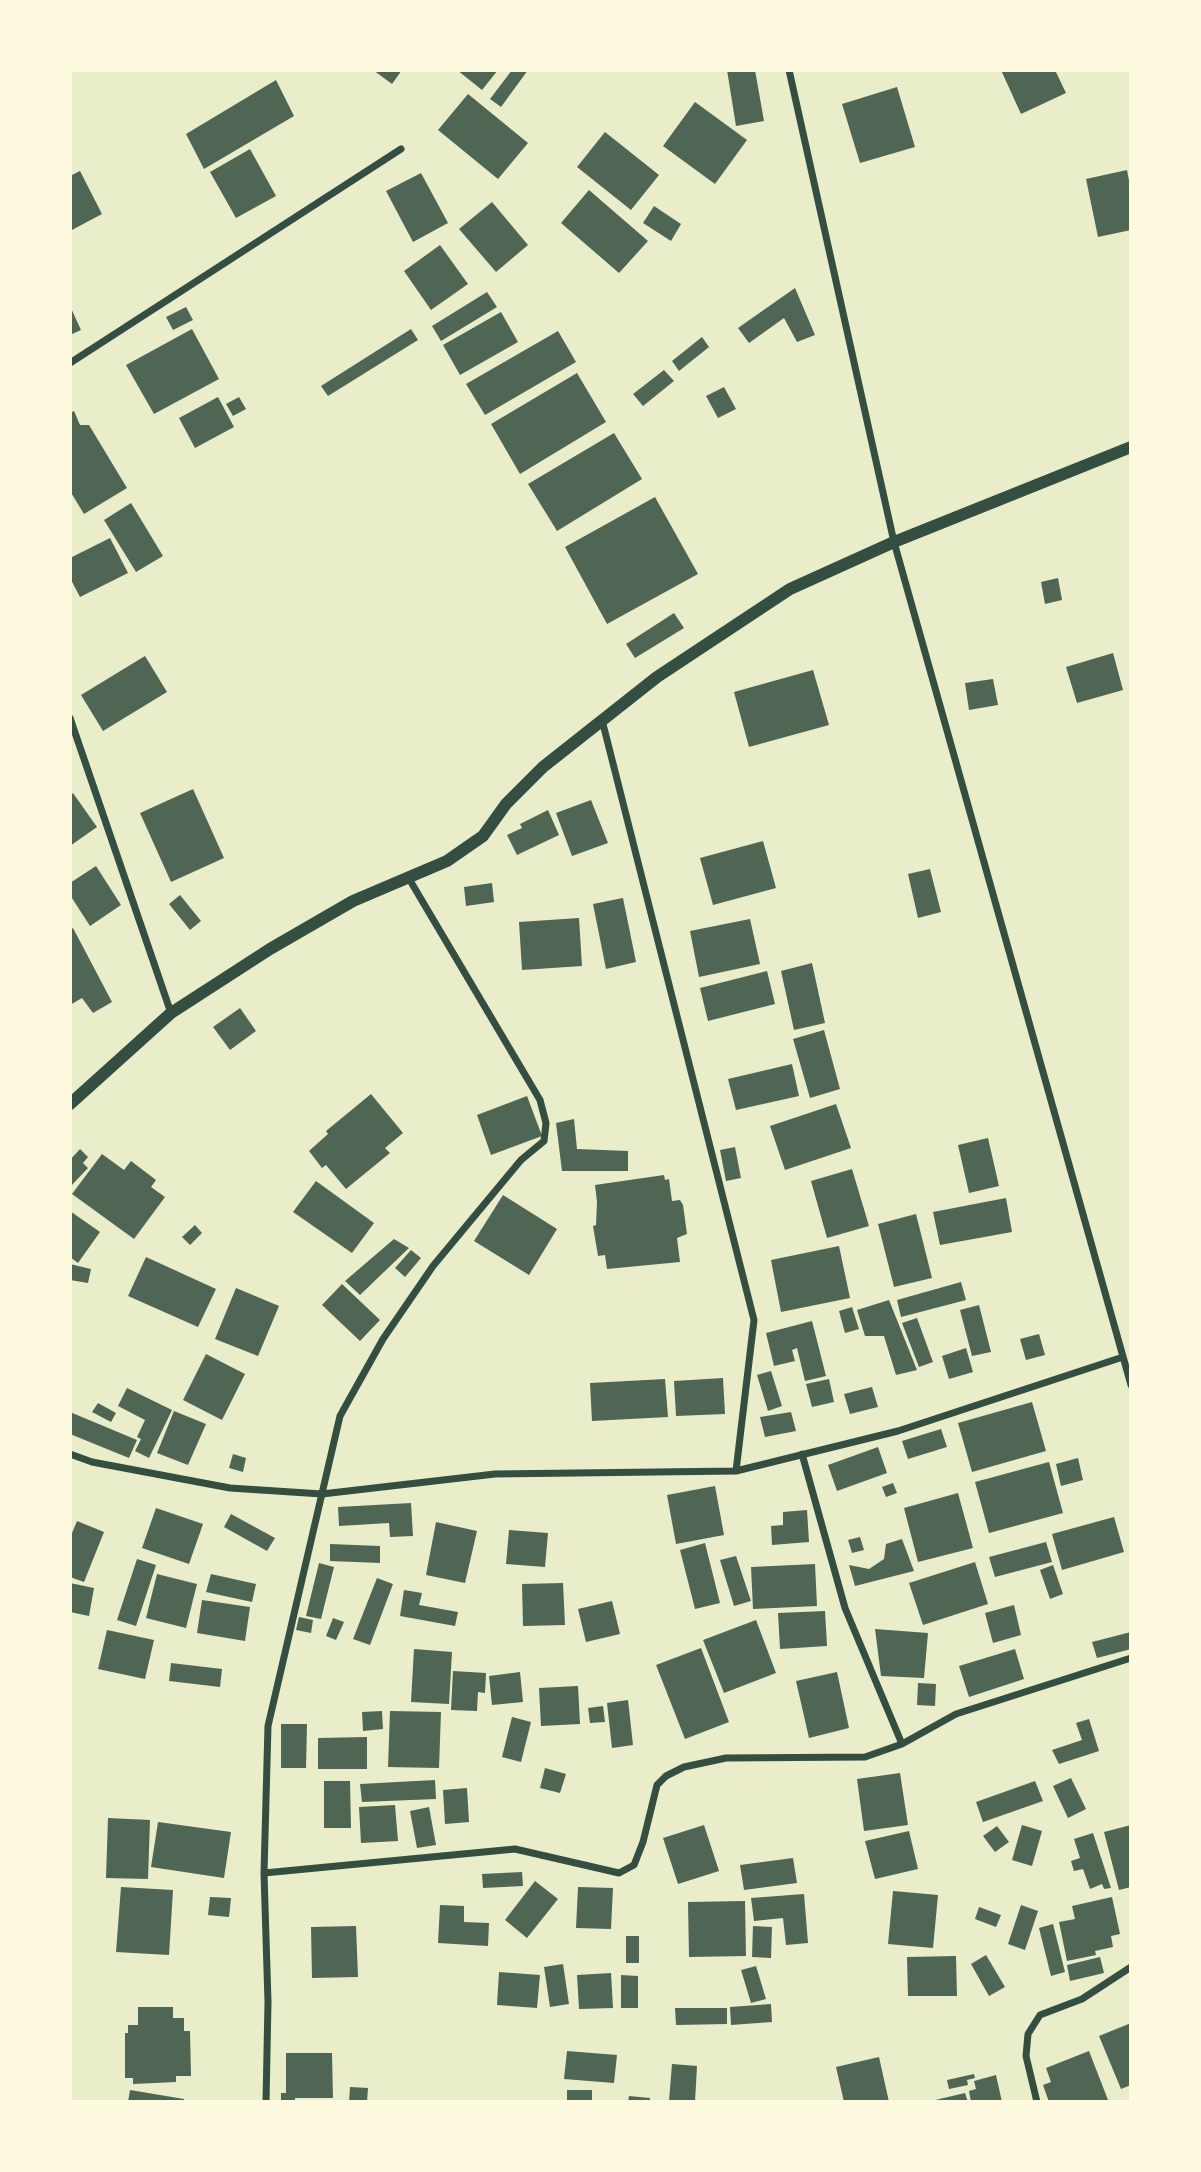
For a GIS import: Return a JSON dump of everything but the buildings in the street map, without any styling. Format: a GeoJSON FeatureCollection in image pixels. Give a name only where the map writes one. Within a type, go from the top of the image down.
{"type":"FeatureCollection","features":[{"type":"Feature","properties":{"kind":"street"},"geometry":{"type":"LineString","coordinates":[[789,70],[894,542],[1131,1385]]}},
{"type":"Feature","properties":{"kind":"street"},"geometry":{"type":"LineString","coordinates":[[70,363],[401,149]]}},
{"type":"Feature","properties":{"kind":"street"},"geometry":{"type":"LineString","coordinates":[[70,1104],[171,1013],[270,949],[353,901],[447,861],[483,836],[506,804],[543,766],[657,677],[790,589],[894,542],[1131,447]]}},
{"type":"Feature","properties":{"kind":"street"},"geometry":{"type":"LineString","coordinates":[[70,719],[171,1013]]}},
{"type":"Feature","properties":{"kind":"street"},"geometry":{"type":"LineString","coordinates":[[602,720],[754,1320],[736,1471]]}},
{"type":"Feature","properties":{"kind":"street"},"geometry":{"type":"LineString","coordinates":[[267,2102],[268,2002],[264,1873],[268,1726],[340,1416],[383,1339],[433,1266],[521,1160],[544,1141],[546,1123],[540,1100],[408,877]]}},
{"type":"Feature","properties":{"kind":"street"},"geometry":{"type":"LineString","coordinates":[[70,1454],[92,1462],[230,1488],[322,1494],[495,1474],[736,1471],[898,1431],[1123,1357]]}},
{"type":"Feature","properties":{"kind":"street"},"geometry":{"type":"LineString","coordinates":[[802,1454],[845,1608],[902,1744]]}},
{"type":"Feature","properties":{"kind":"street"},"geometry":{"type":"LineString","coordinates":[[264,1873],[515,1849],[619,1873],[634,1865],[643,1842],[657,1785],[666,1776],[684,1767],[726,1758],[865,1757],[902,1744],[956,1714],[1131,1658]]}},
{"type":"Feature","properties":{"kind":"street"},"geometry":{"type":"LineString","coordinates":[[1037,2102],[1027,2056],[1028,2034],[1040,2015],[1082,1999],[1131,1967]]}}]}
